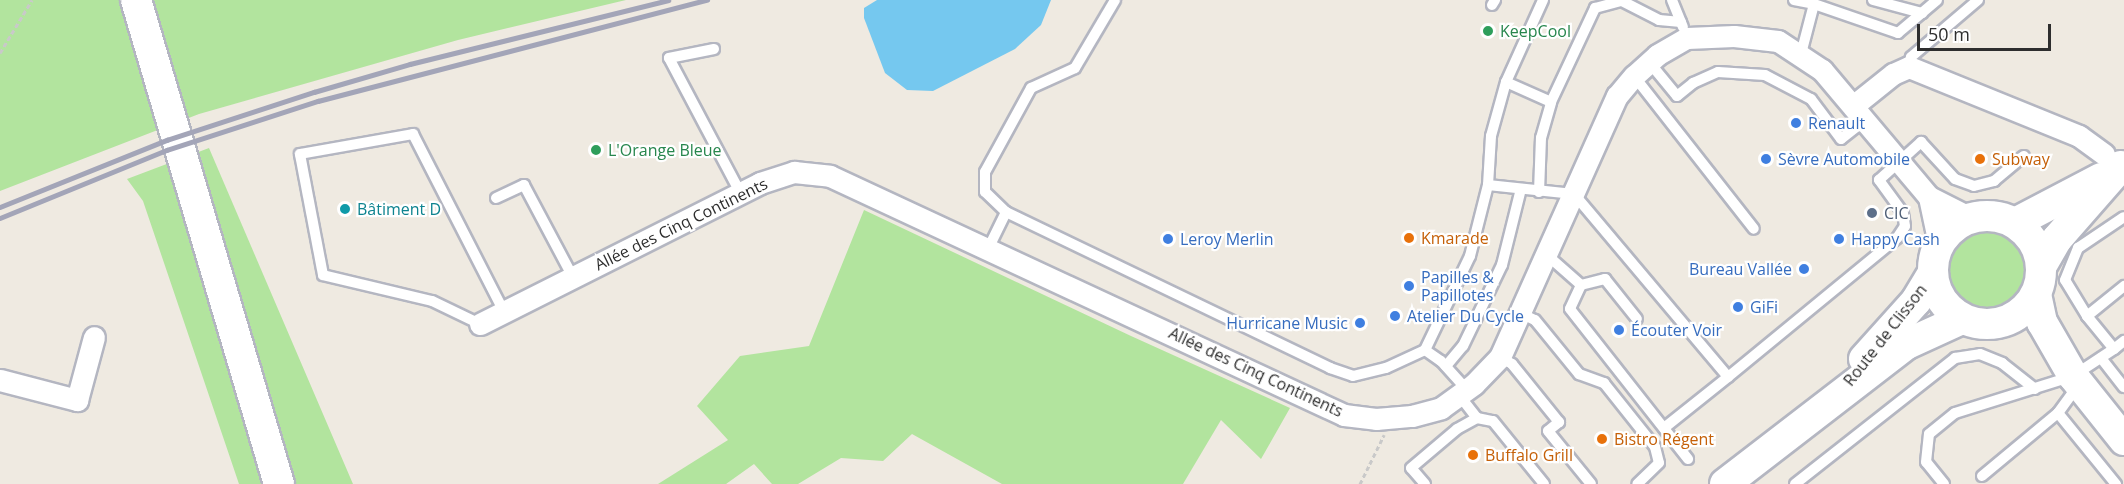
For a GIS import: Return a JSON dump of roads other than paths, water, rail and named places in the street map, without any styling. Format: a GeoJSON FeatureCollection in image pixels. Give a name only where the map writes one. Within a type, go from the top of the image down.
{"type":"FeatureCollection","features":[{"type":"Feature","properties":{"kind":"main road"},"geometry":{"type":"LineString","coordinates":[[136,0],[279,484]]}},
{"type":"Feature","properties":{"kind":"main road"},"geometry":{"type":"LineString","coordinates":[[2015,223],[2116,161]]}},
{"type":"Feature","properties":{"kind":"main road"},"geometry":{"type":"LineString","coordinates":[[2116,161],[2056,239],[2042,265],[2036,294],[2042,322],[2076,380],[2124,440]]}},
{"type":"Feature","properties":{"kind":"main road"},"geometry":{"type":"LineString","coordinates":[[1939,244],[1958,224],[1971,218],[2001,217],[2015,223],[2029,235],[2042,265]]}},
{"type":"Feature","properties":{"kind":"main road","name":"Route de Clisson"},"geometry":{"type":"LineString","coordinates":[[1837,395],[1916,301],[1932,274],[1939,244]]}},
{"type":"Feature","properties":{"kind":"main road","name":"Route de Clisson"},"geometry":{"type":"LineString","coordinates":[[1932,274],[1943,304],[1962,319],[1975,324],[2003,323]]}},
{"type":"Feature","properties":{"kind":"main road"},"geometry":{"type":"LineString","coordinates":[[2036,294],[2017,316],[2003,323],[2076,380]]}},
{"type":"Feature","properties":{"kind":"main road","name":"Route de Clisson"},"geometry":{"type":"LineString","coordinates":[[1725,484],[1837,395],[1920,335],[1962,319]]}},
{"type":"Feature","properties":{"kind":"street","name":"Allée des Cinq Continents"},"geometry":{"type":"LineString","coordinates":[[480,324],[740,192],[794,172],[830,176],[989,247],[1344,415],[1386,418],[1441,408],[1463,392],[1500,357],[1522,314],[1617,96],[1684,30],[1778,41],[1801,54],[1822,70],[1929,197],[1971,218]]}},
{"type":"Feature","properties":{"kind":"street"},"geometry":{"type":"LineString","coordinates":[[1859,113],[1893,74],[1909,67],[2079,136],[2116,161]]}},
{"type":"Feature","properties":{"kind":"street","name":"Allée des Cinq Continents"},"geometry":{"type":"LineString","coordinates":[[1929,197],[1939,244]]}},
{"type":"Feature","properties":{"kind":"street"},"geometry":{"type":"LineString","coordinates":[[0,380],[76,399],[94,336]]}},
{"type":"Feature","properties":{"kind":"lane"},"geometry":{"type":"LineString","coordinates":[[1115,0],[1075,68],[1031,88],[985,172],[985,192],[1006,212],[1353,376],[1386,368],[1425,350],[1470,256],[1488,185],[1491,136],[1506,82],[1543,0]]}},
{"type":"Feature","properties":{"kind":"lane"},"geometry":{"type":"LineString","coordinates":[[1539,192],[1541,138],[1551,102],[1595,8],[1621,0],[1684,30]]}},
{"type":"Feature","properties":{"kind":"lane"},"geometry":{"type":"LineString","coordinates":[[1672,0],[1684,30]]}},
{"type":"Feature","properties":{"kind":"lane"},"geometry":{"type":"LineString","coordinates":[[1794,0],[1814,4],[1898,33],[1937,0]]}},
{"type":"Feature","properties":{"kind":"lane"},"geometry":{"type":"LineString","coordinates":[[1873,0],[1922,13]]}},
{"type":"Feature","properties":{"kind":"lane"},"geometry":{"type":"LineString","coordinates":[[1909,67],[1911,57],[1978,0]]}},
{"type":"Feature","properties":{"kind":"lane"},"geometry":{"type":"LineString","coordinates":[[1801,54],[1814,4]]}},
{"type":"Feature","properties":{"kind":"lane"},"geometry":{"type":"LineString","coordinates":[[714,49],[669,58],[740,192]]}},
{"type":"Feature","properties":{"kind":"lane"},"geometry":{"type":"LineString","coordinates":[[1642,69],[1677,96],[1693,83],[1718,72],[1765,75],[1811,99],[1841,139],[1859,113]]}},
{"type":"Feature","properties":{"kind":"lane"},"geometry":{"type":"LineString","coordinates":[[1642,69],[1754,229]]}},
{"type":"Feature","properties":{"kind":"lane"},"geometry":{"type":"LineString","coordinates":[[1506,82],[1551,102]]}},
{"type":"Feature","properties":{"kind":"lane"},"geometry":{"type":"LineString","coordinates":[[480,324],[432,301],[323,275],[300,154],[413,134],[504,312]]}},
{"type":"Feature","properties":{"kind":"lane"},"geometry":{"type":"LineString","coordinates":[[1664,428],[1897,238],[1905,226],[1903,213],[1879,180],[1898,160],[1921,142],[1955,179],[1974,186],[1994,180],[2024,156]]}},
{"type":"Feature","properties":{"kind":"lane"},"geometry":{"type":"LineString","coordinates":[[496,198],[524,185],[573,277]]}},
{"type":"Feature","properties":{"kind":"lane"},"geometry":{"type":"LineString","coordinates":[[1488,185],[1574,194],[1728,377]]}},
{"type":"Feature","properties":{"kind":"lane"},"geometry":{"type":"LineString","coordinates":[[1446,366],[1463,346],[1502,265],[1521,189]]}},
{"type":"Feature","properties":{"kind":"lane"},"geometry":{"type":"LineString","coordinates":[[989,247],[1006,212]]}},
{"type":"Feature","properties":{"kind":"lane"},"geometry":{"type":"LineString","coordinates":[[2114,350],[2087,316],[2065,280],[2066,272],[2078,248],[2124,217]]}},
{"type":"Feature","properties":{"kind":"lane"},"geometry":{"type":"LineString","coordinates":[[1547,255],[1581,285]]}},
{"type":"Feature","properties":{"kind":"lane"},"geometry":{"type":"LineString","coordinates":[[1581,285],[1605,279],[1637,319]]}},
{"type":"Feature","properties":{"kind":"lane"},"geometry":{"type":"LineString","coordinates":[[1581,285],[1570,309],[1688,459]]}},
{"type":"Feature","properties":{"kind":"lane"},"geometry":{"type":"LineString","coordinates":[[2087,316],[2122,293]]}},
{"type":"Feature","properties":{"kind":"lane"},"geometry":{"type":"LineString","coordinates":[[1522,314],[1535,320],[1579,374],[1604,383],[1655,447],[1659,463],[1637,484]]}},
{"type":"Feature","properties":{"kind":"lane"},"geometry":{"type":"LineString","coordinates":[[1982,476],[2058,413],[2076,380],[2100,358],[2124,341]]}},
{"type":"Feature","properties":{"kind":"lane"},"geometry":{"type":"LineString","coordinates":[[1425,350],[1446,366],[1477,418]]}},
{"type":"Feature","properties":{"kind":"lane"},"geometry":{"type":"LineString","coordinates":[[1795,484],[1955,358],[1980,354],[2002,363],[2035,389]]}},
{"type":"Feature","properties":{"kind":"lane"},"geometry":{"type":"LineString","coordinates":[[1500,357],[1512,364],[1559,422],[1548,431],[1591,484]]}},
{"type":"Feature","properties":{"kind":"lane"},"geometry":{"type":"LineString","coordinates":[[2100,358],[2124,387]]}},
{"type":"Feature","properties":{"kind":"lane"},"geometry":{"type":"LineString","coordinates":[[1944,484],[1926,462],[1929,434],[1955,413],[2035,389],[2076,380]]}},
{"type":"Feature","properties":{"kind":"lane"},"geometry":{"type":"LineString","coordinates":[[2058,413],[2116,484]]}},
{"type":"Feature","properties":{"kind":"lane"},"geometry":{"type":"LineString","coordinates":[[1425,484],[1411,468],[1457,429],[1477,418],[1493,421],[1544,484]]}},
{"type":"Feature","properties":{"kind":"water"},"geometry":{"type":"Polygon","coordinates":[[[877,0],[1051,0],[1041,25],[1015,49],[933,91],[907,90],[885,73],[864,18],[864,8],[877,0]]]}},
{"type":"Feature","properties":{"kind":"railway"},"geometry":{"type":"LineString","coordinates":[[0,207],[167,140],[314,92],[410,64],[668,0]]}},
{"type":"Feature","properties":{"kind":"railway"},"geometry":{"type":"LineString","coordinates":[[0,218],[167,150],[318,101],[707,0]]}},
{"type":"Feature","properties":{"kind":"place","name":"KeepCool"},"geometry":{"type":"Point","coordinates":[1488,31]}},
{"type":"Feature","properties":{"kind":"place","name":"Renault"},"geometry":{"type":"Point","coordinates":[1796,123]}},
{"type":"Feature","properties":{"kind":"place","name":"L'Orange Bleue"},"geometry":{"type":"Point","coordinates":[596,150]}},
{"type":"Feature","properties":{"kind":"place","name":"Sèvre Automobile"},"geometry":{"type":"Point","coordinates":[1766,159]}},
{"type":"Feature","properties":{"kind":"place","name":"Subway"},"geometry":{"type":"Point","coordinates":[1980,159]}},
{"type":"Feature","properties":{"kind":"place","name":"Bâtiment D"},"geometry":{"type":"Point","coordinates":[345,209]}},
{"type":"Feature","properties":{"kind":"place","name":"CIC"},"geometry":{"type":"Point","coordinates":[1872,213]}},
{"type":"Feature","properties":{"kind":"place","name":"Kmarade"},"geometry":{"type":"Point","coordinates":[1409,238]}},
{"type":"Feature","properties":{"kind":"place","name":"Leroy Merlin"},"geometry":{"type":"Point","coordinates":[1168,239]}},
{"type":"Feature","properties":{"kind":"place","name":"Happy Cash"},"geometry":{"type":"Point","coordinates":[1839,239]}},
{"type":"Feature","properties":{"kind":"place","name":"Bureau Vallée"},"geometry":{"type":"Point","coordinates":[1804,269]}},
{"type":"Feature","properties":{"kind":"place","name":"Papilles & Papillotes"},"geometry":{"type":"Point","coordinates":[1409,286]}},
{"type":"Feature","properties":{"kind":"place","name":"GiFi"},"geometry":{"type":"Point","coordinates":[1738,307]}},
{"type":"Feature","properties":{"kind":"place","name":"Atelier Du Cycle"},"geometry":{"type":"Point","coordinates":[1395,316]}},
{"type":"Feature","properties":{"kind":"place","name":"Hurricane Music"},"geometry":{"type":"Point","coordinates":[1360,323]}},
{"type":"Feature","properties":{"kind":"place","name":"Écouter Voir"},"geometry":{"type":"Point","coordinates":[1619,330]}},
{"type":"Feature","properties":{"kind":"place","name":"Bistro Régent"},"geometry":{"type":"Point","coordinates":[1602,439]}},
{"type":"Feature","properties":{"kind":"place","name":"Buffalo Grill"},"geometry":{"type":"Point","coordinates":[1473,455]}}]}
